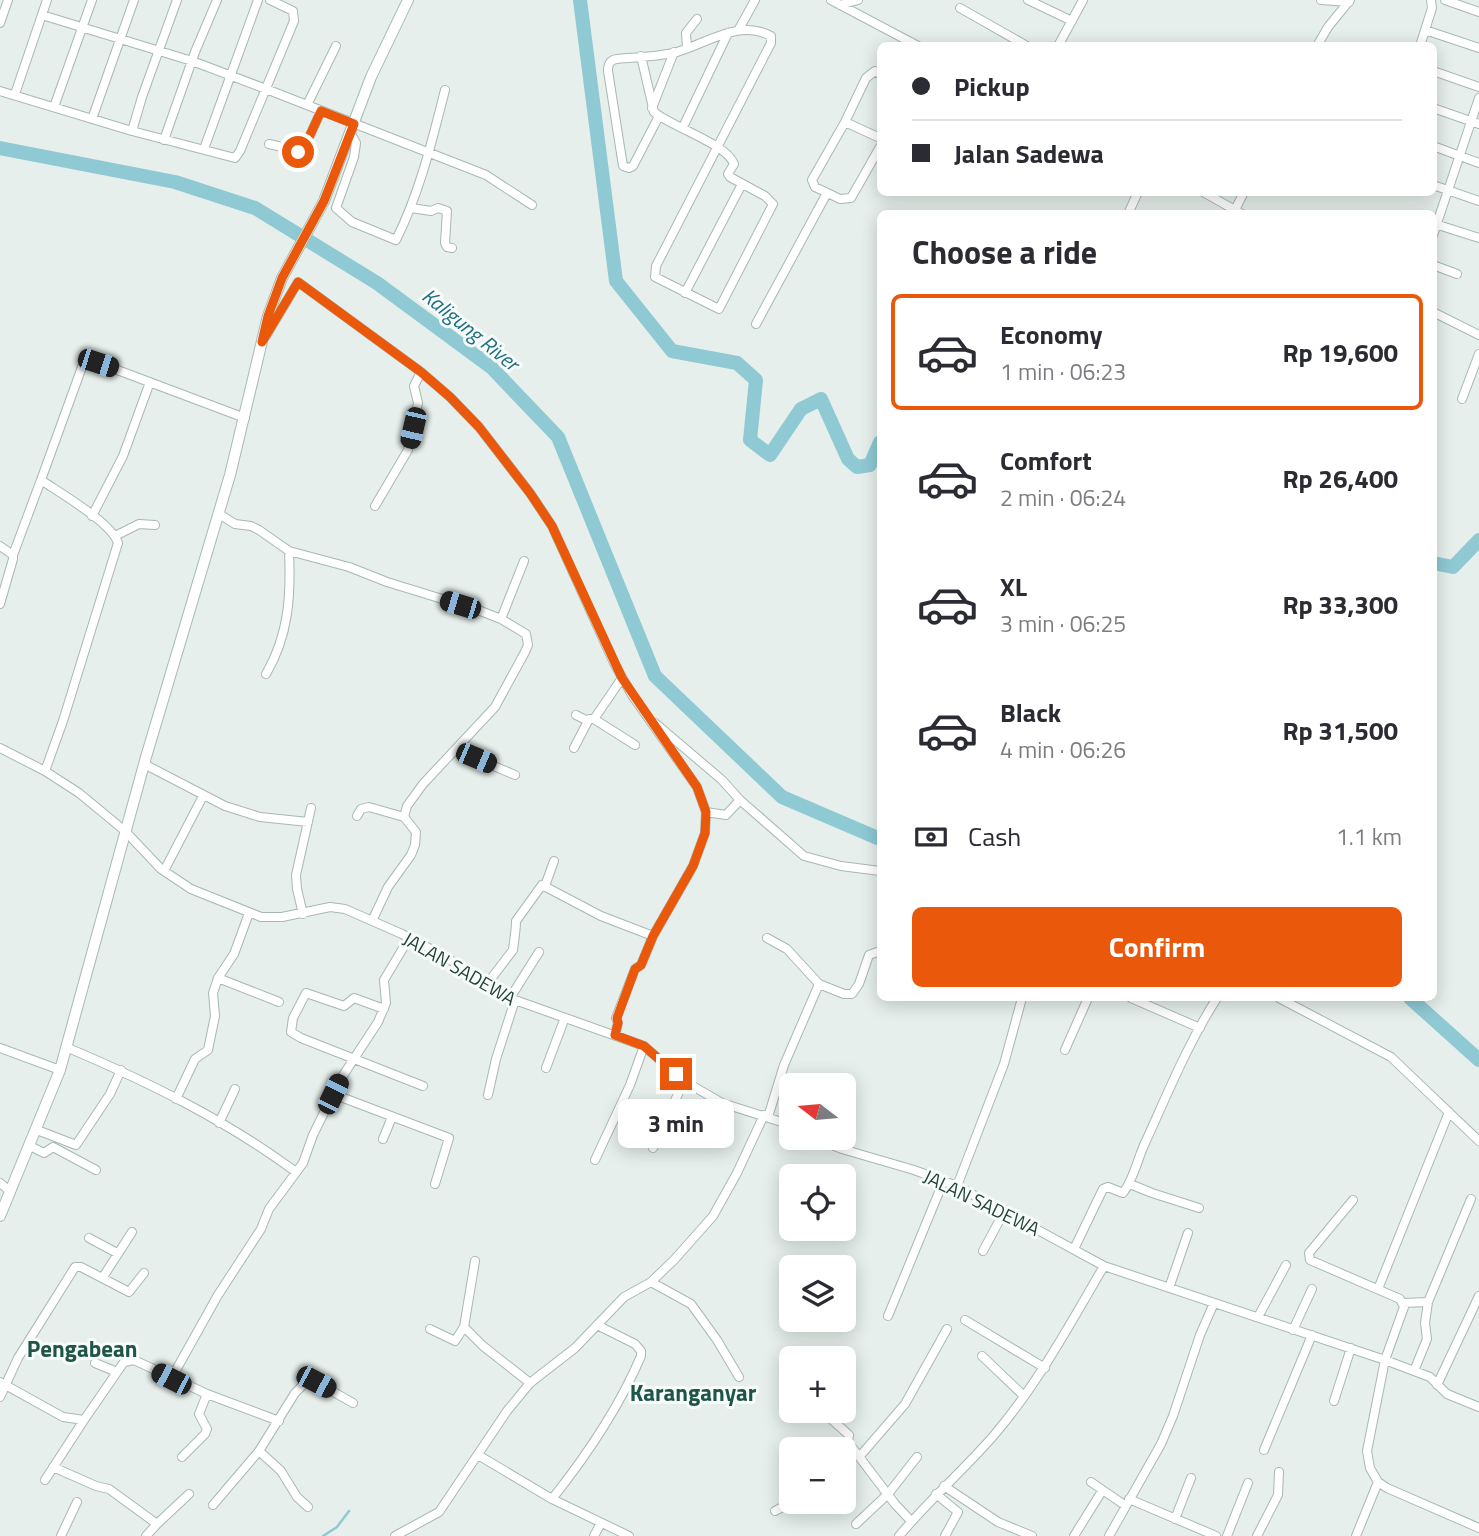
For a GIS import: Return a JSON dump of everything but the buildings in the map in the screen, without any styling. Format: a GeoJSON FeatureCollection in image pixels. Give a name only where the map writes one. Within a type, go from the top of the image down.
{"type":"FeatureCollection","features":[{"type":"Feature","properties":{"kind":"main road"},"geometry":{"type":"LineString","coordinates":[[0,1216],[60,1070],[128,834],[144,764],[219,514],[245,418],[268,316],[286,268],[321,207],[371,76],[408,0]]}},
{"type":"Feature","properties":{"kind":"street"},"geometry":{"type":"LineString","coordinates":[[0,23],[8,0]]}},
{"type":"Feature","properties":{"kind":"street"},"geometry":{"type":"LineString","coordinates":[[15,94],[47,0]]}},
{"type":"Feature","properties":{"kind":"street"},"geometry":{"type":"LineString","coordinates":[[54,107],[92,0]]}},
{"type":"Feature","properties":{"kind":"street"},"geometry":{"type":"LineString","coordinates":[[92,119],[134,0]]}},
{"type":"Feature","properties":{"kind":"street"},"geometry":{"type":"LineString","coordinates":[[132,131],[177,0]]}},
{"type":"Feature","properties":{"kind":"street"},"geometry":{"type":"LineString","coordinates":[[164,140],[217,0]]}},
{"type":"Feature","properties":{"kind":"street"},"geometry":{"type":"LineString","coordinates":[[204,149],[258,0]]}},
{"type":"Feature","properties":{"kind":"street"},"geometry":{"type":"LineString","coordinates":[[0,91],[164,140],[230,158],[238,156],[294,20],[293,11],[271,0]]}},
{"type":"Feature","properties":{"kind":"street"},"geometry":{"type":"LineString","coordinates":[[738,29],[755,0]]}},
{"type":"Feature","properties":{"kind":"street"},"geometry":{"type":"LineString","coordinates":[[836,2],[858,0]]}},
{"type":"Feature","properties":{"kind":"street"},"geometry":{"type":"LineString","coordinates":[[1028,0],[1072,21]]}},
{"type":"Feature","properties":{"kind":"street"},"geometry":{"type":"LineString","coordinates":[[1060,42],[1083,0]]}},
{"type":"Feature","properties":{"kind":"street"},"geometry":{"type":"LineString","coordinates":[[1321,0],[1349,1]]}},
{"type":"Feature","properties":{"kind":"street"},"geometry":{"type":"LineString","coordinates":[[1421,42],[1432,8],[1431,0]]}},
{"type":"Feature","properties":{"kind":"street"},"geometry":{"type":"LineString","coordinates":[[1445,0],[1479,12]]}},
{"type":"Feature","properties":{"kind":"street"},"geometry":{"type":"LineString","coordinates":[[1319,42],[1349,1]]}},
{"type":"Feature","properties":{"kind":"street"},"geometry":{"type":"LineString","coordinates":[[836,2],[911,42]]}},
{"type":"Feature","properties":{"kind":"street"},"geometry":{"type":"LineString","coordinates":[[960,8],[1020,42]]}},
{"type":"Feature","properties":{"kind":"street"},"geometry":{"type":"LineString","coordinates":[[42,15],[192,61],[266,89],[321,111],[352,129],[429,153],[486,175],[532,205]]}},
{"type":"Feature","properties":{"kind":"street"},"geometry":{"type":"LineString","coordinates":[[687,48],[686,33],[697,19]]}},
{"type":"Feature","properties":{"kind":"street"},"geometry":{"type":"LineString","coordinates":[[640,56],[652,108],[659,116],[683,127],[717,149],[733,161],[728,176],[765,196],[772,204],[722,306],[716,309],[655,277],[654,271],[717,149],[772,39],[769,34],[738,29],[674,52],[640,56],[613,60],[608,66],[623,166],[633,166],[659,116]]}},
{"type":"Feature","properties":{"kind":"street"},"geometry":{"type":"LineString","coordinates":[[1425,30],[1479,48]]}},
{"type":"Feature","properties":{"kind":"street"},"geometry":{"type":"LineString","coordinates":[[683,127],[728,33]]}},
{"type":"Feature","properties":{"kind":"street"},"geometry":{"type":"LineString","coordinates":[[307,105],[336,46]]}},
{"type":"Feature","properties":{"kind":"street"},"geometry":{"type":"LineString","coordinates":[[652,108],[674,52]]}},
{"type":"Feature","properties":{"kind":"street"},"geometry":{"type":"LineString","coordinates":[[877,72],[867,76],[812,180],[815,187],[843,200],[852,198],[877,153]]}},
{"type":"Feature","properties":{"kind":"street"},"geometry":{"type":"LineString","coordinates":[[1437,72],[1479,87]]}},
{"type":"Feature","properties":{"kind":"street"},"geometry":{"type":"LineString","coordinates":[[352,129],[355,151],[336,208],[352,222],[396,240],[411,208],[429,153],[445,90]]}},
{"type":"Feature","properties":{"kind":"street"},"geometry":{"type":"LineString","coordinates":[[1437,219],[1475,123],[1479,98]]}},
{"type":"Feature","properties":{"kind":"street"},"geometry":{"type":"LineString","coordinates":[[1437,109],[1475,123]]}},
{"type":"Feature","properties":{"kind":"street"},"geometry":{"type":"LineString","coordinates":[[269,144],[300,152],[321,111]]}},
{"type":"Feature","properties":{"kind":"street"},"geometry":{"type":"LineString","coordinates":[[845,122],[877,137]]}},
{"type":"Feature","properties":{"kind":"street"},"geometry":{"type":"LineString","coordinates":[[1437,147],[1479,163]]}},
{"type":"Feature","properties":{"kind":"street"},"geometry":{"type":"LineString","coordinates":[[685,293],[742,184]]}},
{"type":"Feature","properties":{"kind":"street"},"geometry":{"type":"LineString","coordinates":[[1437,187],[1479,201]]}},
{"type":"Feature","properties":{"kind":"street"},"geometry":{"type":"LineString","coordinates":[[756,324],[827,193]]}},
{"type":"Feature","properties":{"kind":"street"},"geometry":{"type":"LineString","coordinates":[[1210,196],[1235,210]]}},
{"type":"Feature","properties":{"kind":"street"},"geometry":{"type":"LineString","coordinates":[[1222,210],[1225,205]]}},
{"type":"Feature","properties":{"kind":"street"},"geometry":{"type":"LineString","coordinates":[[411,208],[431,211],[438,208],[447,211],[445,243],[452,248]]}},
{"type":"Feature","properties":{"kind":"street"},"geometry":{"type":"LineString","coordinates":[[1437,225],[1479,238]]}},
{"type":"Feature","properties":{"kind":"street"},"geometry":{"type":"LineString","coordinates":[[1437,266],[1457,274]]}},
{"type":"Feature","properties":{"kind":"street"},"geometry":{"type":"LineString","coordinates":[[262,342],[298,282],[421,372],[450,397],[479,427],[537,504],[568,559],[622,678],[697,787],[706,812],[705,833],[693,866],[653,936],[641,965],[635,969],[627,985],[615,1032]]}},
{"type":"Feature","properties":{"kind":"street"},"geometry":{"type":"LineString","coordinates":[[1437,314],[1479,335]]}},
{"type":"Feature","properties":{"kind":"street"},"geometry":{"type":"LineString","coordinates":[[1462,399],[1479,354]]}},
{"type":"Feature","properties":{"kind":"street"},"geometry":{"type":"LineString","coordinates":[[1,601],[13,564],[13,555],[84,364],[98,363],[245,418]]}},
{"type":"Feature","properties":{"kind":"street"},"geometry":{"type":"LineString","coordinates":[[375,506],[408,450],[418,403],[414,386],[421,372]]}},
{"type":"Feature","properties":{"kind":"street"},"geometry":{"type":"LineString","coordinates":[[92,516],[123,456],[150,382]]}},
{"type":"Feature","properties":{"kind":"street"},"geometry":{"type":"LineString","coordinates":[[41,480],[92,516],[115,536],[118,543],[45,771]]}},
{"type":"Feature","properties":{"kind":"street"},"geometry":{"type":"LineString","coordinates":[[219,514],[235,524],[259,530],[289,551],[349,567],[501,619],[526,634],[526,652],[495,707],[413,798],[404,817]]}},
{"type":"Feature","properties":{"kind":"street"},"geometry":{"type":"LineString","coordinates":[[115,536],[139,524],[155,525]]}},
{"type":"Feature","properties":{"kind":"street"},"geometry":{"type":"LineString","coordinates":[[0,546],[13,555]]}},
{"type":"Feature","properties":{"kind":"street"},"geometry":{"type":"LineString","coordinates":[[266,674],[289,614],[289,551]]}},
{"type":"Feature","properties":{"kind":"street"},"geometry":{"type":"LineString","coordinates":[[501,619],[524,561]]}},
{"type":"Feature","properties":{"kind":"street"},"geometry":{"type":"LineString","coordinates":[[574,748],[622,678]]}},
{"type":"Feature","properties":{"kind":"street"},"geometry":{"type":"LineString","coordinates":[[576,715],[591,720],[635,745]]}},
{"type":"Feature","properties":{"kind":"street"},"geometry":{"type":"LineString","coordinates":[[650,720],[722,780],[740,800],[804,856],[841,866],[877,871]]}},
{"type":"Feature","properties":{"kind":"street","name":"JALAN SADEWA"},"geometry":{"type":"LineString","coordinates":[[0,748],[45,771],[79,793],[128,834],[164,871],[191,889],[249,912],[270,917],[301,907],[337,907],[375,916],[409,938],[490,980],[513,996],[564,1020],[615,1032],[644,1046],[684,1081],[732,1108],[768,1112],[779,1118]]}},
{"type":"Feature","properties":{"kind":"street"},"geometry":{"type":"LineString","coordinates":[[456,750],[515,775]]}},
{"type":"Feature","properties":{"kind":"street"},"geometry":{"type":"LineString","coordinates":[[144,764],[203,796],[260,817],[309,822]]}},
{"type":"Feature","properties":{"kind":"street"},"geometry":{"type":"LineString","coordinates":[[164,871],[203,796]]}},
{"type":"Feature","properties":{"kind":"street"},"geometry":{"type":"LineString","coordinates":[[706,812],[726,815],[740,800]]}},
{"type":"Feature","properties":{"kind":"street"},"geometry":{"type":"LineString","coordinates":[[357,816],[361,809],[369,807],[404,817],[416,832],[415,845],[388,887],[375,916]]}},
{"type":"Feature","properties":{"kind":"street"},"geometry":{"type":"LineString","coordinates":[[301,907],[296,875],[312,808]]}},
{"type":"Feature","properties":{"kind":"street"},"geometry":{"type":"LineString","coordinates":[[545,886],[554,861]]}},
{"type":"Feature","properties":{"kind":"street"},"geometry":{"type":"LineString","coordinates":[[490,980],[514,948],[512,943],[517,930],[517,919],[542,886],[601,916],[653,936]]}},
{"type":"Feature","properties":{"kind":"street"},"geometry":{"type":"LineString","coordinates":[[176,1099],[195,1059],[208,1049],[215,1016],[213,993],[218,978],[234,954],[249,912]]}},
{"type":"Feature","properties":{"kind":"street"},"geometry":{"type":"LineString","coordinates":[[171,1379],[218,1295],[261,1229],[269,1209],[307,1154],[333,1094],[378,1022],[387,999],[384,980],[409,938]]}},
{"type":"Feature","properties":{"kind":"street"},"geometry":{"type":"LineString","coordinates":[[767,938],[787,949],[819,984],[844,994],[852,993],[859,984],[869,955],[877,952]]}},
{"type":"Feature","properties":{"kind":"street"},"geometry":{"type":"LineString","coordinates":[[488,1095],[513,996],[539,952]]}},
{"type":"Feature","properties":{"kind":"street"},"geometry":{"type":"LineString","coordinates":[[218,978],[279,1002]]}},
{"type":"Feature","properties":{"kind":"street"},"geometry":{"type":"LineString","coordinates":[[395,1536],[439,1512],[507,1411],[530,1383],[575,1348],[629,1293],[651,1282],[713,1216],[768,1112],[784,1065],[819,984]]}},
{"type":"Feature","properties":{"kind":"street"},"geometry":{"type":"LineString","coordinates":[[384,1009],[355,998],[345,1006],[306,993],[293,1018],[292,1032],[301,1038],[423,1086]]}},
{"type":"Feature","properties":{"kind":"street"},"geometry":{"type":"LineString","coordinates":[[959,1180],[1004,1064],[1021,1001]]}},
{"type":"Feature","properties":{"kind":"street"},"geometry":{"type":"LineString","coordinates":[[1065,1050],[1087,1001]]}},
{"type":"Feature","properties":{"kind":"street"},"geometry":{"type":"LineString","coordinates":[[1138,1001],[1200,1028]]}},
{"type":"Feature","properties":{"kind":"street"},"geometry":{"type":"LineString","coordinates":[[1074,1249],[1102,1189],[1108,1187],[1123,1193],[1130,1184],[1142,1150],[1215,1001]]}},
{"type":"Feature","properties":{"kind":"street"},"geometry":{"type":"LineString","coordinates":[[1285,1001],[1391,1057],[1479,1140]]}},
{"type":"Feature","properties":{"kind":"street"},"geometry":{"type":"LineString","coordinates":[[546,1068],[564,1020]]}},
{"type":"Feature","properties":{"kind":"street"},"geometry":{"type":"LineString","coordinates":[[66,1046],[121,1070],[219,1122],[296,1172]]}},
{"type":"Feature","properties":{"kind":"street"},"geometry":{"type":"LineString","coordinates":[[595,1160],[644,1046]]}},
{"type":"Feature","properties":{"kind":"street"},"geometry":{"type":"LineString","coordinates":[[0,1048],[60,1070]]}},
{"type":"Feature","properties":{"kind":"street"},"geometry":{"type":"LineString","coordinates":[[37,1130],[76,1145],[103,1105],[121,1070]]}},
{"type":"Feature","properties":{"kind":"street"},"geometry":{"type":"LineString","coordinates":[[653,1148],[684,1081]]}},
{"type":"Feature","properties":{"kind":"street"},"geometry":{"type":"LineString","coordinates":[[219,1122],[235,1088]]}},
{"type":"Feature","properties":{"kind":"street"},"geometry":{"type":"LineString","coordinates":[[333,1094],[449,1138],[435,1184]]}},
{"type":"Feature","properties":{"kind":"street"},"geometry":{"type":"LineString","coordinates":[[1378,1289],[1449,1112]]}},
{"type":"Feature","properties":{"kind":"street"},"geometry":{"type":"LineString","coordinates":[[383,1139],[392,1117]]}},
{"type":"Feature","properties":{"kind":"street"},"geometry":{"type":"LineString","coordinates":[[30,1146],[44,1153],[53,1147],[96,1170]]}},
{"type":"Feature","properties":{"kind":"street","name":"JALAN SADEWA"},"geometry":{"type":"LineString","coordinates":[[845,1150],[944,1180],[959,1180],[1005,1210],[1104,1266],[1214,1303],[1260,1313],[1312,1335],[1430,1377],[1447,1394],[1479,1407]]}},
{"type":"Feature","properties":{"kind":"street"},"geometry":{"type":"LineString","coordinates":[[888,1316],[944,1180]]}},
{"type":"Feature","properties":{"kind":"street"},"geometry":{"type":"LineString","coordinates":[[0,1183],[11,1192]]}},
{"type":"Feature","properties":{"kind":"street"},"geometry":{"type":"LineString","coordinates":[[1130,1184],[1199,1208]]}},
{"type":"Feature","properties":{"kind":"street"},"geometry":{"type":"LineString","coordinates":[[1414,1371],[1427,1339],[1425,1323],[1428,1302],[1471,1199]]}},
{"type":"Feature","properties":{"kind":"street"},"geometry":{"type":"LineString","coordinates":[[1353,1200],[1318,1240],[1308,1257],[1326,1269],[1378,1289],[1403,1303],[1428,1302]]}},
{"type":"Feature","properties":{"kind":"street"},"geometry":{"type":"LineString","coordinates":[[983,1251],[1005,1210]]}},
{"type":"Feature","properties":{"kind":"street"},"geometry":{"type":"LineString","coordinates":[[103,1277],[132,1232]]}},
{"type":"Feature","properties":{"kind":"street"},"geometry":{"type":"LineString","coordinates":[[1170,1288],[1188,1233]]}},
{"type":"Feature","properties":{"kind":"street"},"geometry":{"type":"LineString","coordinates":[[89,1238],[117,1253]]}},
{"type":"Feature","properties":{"kind":"street"},"geometry":{"type":"LineString","coordinates":[[430,1329],[455,1341],[464,1327],[475,1261]]}},
{"type":"Feature","properties":{"kind":"street"},"geometry":{"type":"LineString","coordinates":[[1260,1313],[1286,1265]]}},
{"type":"Feature","properties":{"kind":"street"},"geometry":{"type":"LineString","coordinates":[[899,1536],[995,1434],[1024,1396],[1045,1368],[1104,1266]]}},
{"type":"Feature","properties":{"kind":"street"},"geometry":{"type":"LineString","coordinates":[[0,1397],[3,1384],[72,1269],[81,1267],[129,1292],[144,1273]]}},
{"type":"Feature","properties":{"kind":"street"},"geometry":{"type":"LineString","coordinates":[[651,1282],[691,1304],[739,1377]]}},
{"type":"Feature","properties":{"kind":"street"},"geometry":{"type":"LineString","coordinates":[[1294,1326],[1312,1289]]}},
{"type":"Feature","properties":{"kind":"street"},"geometry":{"type":"LineString","coordinates":[[1437,1385],[1479,1296]]}},
{"type":"Feature","properties":{"kind":"street"},"geometry":{"type":"LineString","coordinates":[[1109,1536],[1161,1444],[1214,1303]]}},
{"type":"Feature","properties":{"kind":"street"},"geometry":{"type":"LineString","coordinates":[[1403,1303],[1385,1360],[1367,1451],[1370,1468],[1378,1482],[1387,1488],[1477,1524]]}},
{"type":"Feature","properties":{"kind":"street"},"geometry":{"type":"LineString","coordinates":[[965,1320],[1045,1368]]}},
{"type":"Feature","properties":{"kind":"street"},"geometry":{"type":"LineString","coordinates":[[552,1499],[595,1441],[641,1356],[641,1351],[635,1344],[597,1325]]}},
{"type":"Feature","properties":{"kind":"street"},"geometry":{"type":"LineString","coordinates":[[464,1327],[491,1353],[530,1383]]}},
{"type":"Feature","properties":{"kind":"street"},"geometry":{"type":"LineString","coordinates":[[860,1456],[908,1399],[947,1329]]}},
{"type":"Feature","properties":{"kind":"street"},"geometry":{"type":"LineString","coordinates":[[1264,1450],[1312,1335]]}},
{"type":"Feature","properties":{"kind":"street"},"geometry":{"type":"LineString","coordinates":[[1334,1401],[1350,1348]]}},
{"type":"Feature","properties":{"kind":"street"},"geometry":{"type":"LineString","coordinates":[[982,1356],[1024,1396]]}},
{"type":"Feature","properties":{"kind":"street"},"geometry":{"type":"LineString","coordinates":[[45,1480],[124,1362],[131,1360],[207,1394],[279,1421]]}},
{"type":"Feature","properties":{"kind":"street"},"geometry":{"type":"LineString","coordinates":[[95,1363],[117,1372]]}},
{"type":"Feature","properties":{"kind":"street"},"geometry":{"type":"LineString","coordinates":[[213,1505],[259,1451],[300,1387],[316,1382],[353,1402]]}},
{"type":"Feature","properties":{"kind":"street"},"geometry":{"type":"LineString","coordinates":[[3,1384],[63,1417],[85,1420]]}},
{"type":"Feature","properties":{"kind":"street"},"geometry":{"type":"LineString","coordinates":[[182,1457],[207,1429],[199,1414],[207,1394]]}},
{"type":"Feature","properties":{"kind":"street"},"geometry":{"type":"LineString","coordinates":[[836,1423],[849,1437]]}},
{"type":"Feature","properties":{"kind":"street"},"geometry":{"type":"LineString","coordinates":[[259,1451],[281,1471],[297,1497],[308,1507]]}},
{"type":"Feature","properties":{"kind":"street"},"geometry":{"type":"LineString","coordinates":[[856,1453],[911,1521]]}},
{"type":"Feature","properties":{"kind":"street"},"geometry":{"type":"LineString","coordinates":[[478,1455],[552,1499],[629,1536]]}},
{"type":"Feature","properties":{"kind":"street"},"geometry":{"type":"LineString","coordinates":[[856,1524],[888,1494],[916,1457]]}},
{"type":"Feature","properties":{"kind":"street"},"geometry":{"type":"LineString","coordinates":[[53,1467],[109,1489],[157,1524]]}},
{"type":"Feature","properties":{"kind":"street"},"geometry":{"type":"LineString","coordinates":[[1257,1536],[1278,1495],[1279,1472]]}},
{"type":"Feature","properties":{"kind":"street"},"geometry":{"type":"LineString","coordinates":[[1175,1518],[1191,1478]]}},
{"type":"Feature","properties":{"kind":"street"},"geometry":{"type":"LineString","coordinates":[[1091,1482],[1102,1491],[1175,1518],[1214,1536]]}},
{"type":"Feature","properties":{"kind":"street"},"geometry":{"type":"LineString","coordinates":[[1356,1536],[1378,1482]]}},
{"type":"Feature","properties":{"kind":"street"},"geometry":{"type":"LineString","coordinates":[[1227,1536],[1248,1483]]}},
{"type":"Feature","properties":{"kind":"street"},"geometry":{"type":"LineString","coordinates":[[944,1486],[998,1522],[1032,1536]]}},
{"type":"Feature","properties":{"kind":"street"},"geometry":{"type":"LineString","coordinates":[[1074,1536],[1102,1491]]}},
{"type":"Feature","properties":{"kind":"street"},"geometry":{"type":"LineString","coordinates":[[146,1536],[190,1494]]}},
{"type":"Feature","properties":{"kind":"street"},"geometry":{"type":"LineString","coordinates":[[936,1494],[958,1512],[945,1536]]}},
{"type":"Feature","properties":{"kind":"street"},"geometry":{"type":"LineString","coordinates":[[61,1536],[77,1502]]}},
{"type":"Feature","properties":{"kind":"street"},"geometry":{"type":"LineString","coordinates":[[775,1511],[779,1509]]}},
{"type":"Feature","properties":{"kind":"street"},"geometry":{"type":"LineString","coordinates":[[594,1536],[601,1523]]}},
{"type":"Feature","properties":{"kind":"street"},"geometry":{"type":"LineString","coordinates":[[407,1530],[415,1536]]}},
{"type":"Feature","properties":{"kind":"waterway"},"geometry":{"type":"LineString","coordinates":[[580,0],[616,281],[672,351],[737,363],[756,380],[750,440],[770,455],[801,409],[821,399],[848,459],[857,467],[870,465],[877,449]]}},
{"type":"Feature","properties":{"kind":"waterway","name":"Kaligung River"},"geometry":{"type":"LineString","coordinates":[[0,148],[175,182],[255,208],[377,283],[491,367],[558,437],[655,676],[782,797],[877,838]]}},
{"type":"Feature","properties":{"kind":"waterway"},"geometry":{"type":"LineString","coordinates":[[1437,564],[1453,567],[1479,540]]}},
{"type":"Feature","properties":{"kind":"waterway","name":"Kaligung River"},"geometry":{"type":"LineString","coordinates":[[1413,1001],[1479,1060]]}},
{"type":"Feature","properties":{"kind":"waterway"},"geometry":{"type":"LineString","coordinates":[[323,1536],[337,1527],[349,1511]]}},
{"type":"Feature","properties":{"kind":"district","name":"Pengabean"},"geometry":{"type":"Point","coordinates":[82,1348]}},
{"type":"Feature","properties":{"kind":"district","name":"Karanganyar"},"geometry":{"type":"Point","coordinates":[693,1392]}},
{"type":"Feature","properties":{"kind":"route"},"geometry":{"type":"LineString","coordinates":[[298,152],[305,146],[321,111],[354,124],[324,201],[282,278],[262,342],[298,282],[386,345],[450,397],[479,427],[552,526],[622,678],[697,787],[706,812],[705,833],[693,866],[653,936],[641,965],[635,969],[627,985],[615,1035],[644,1046],[676,1074]]}}]}
